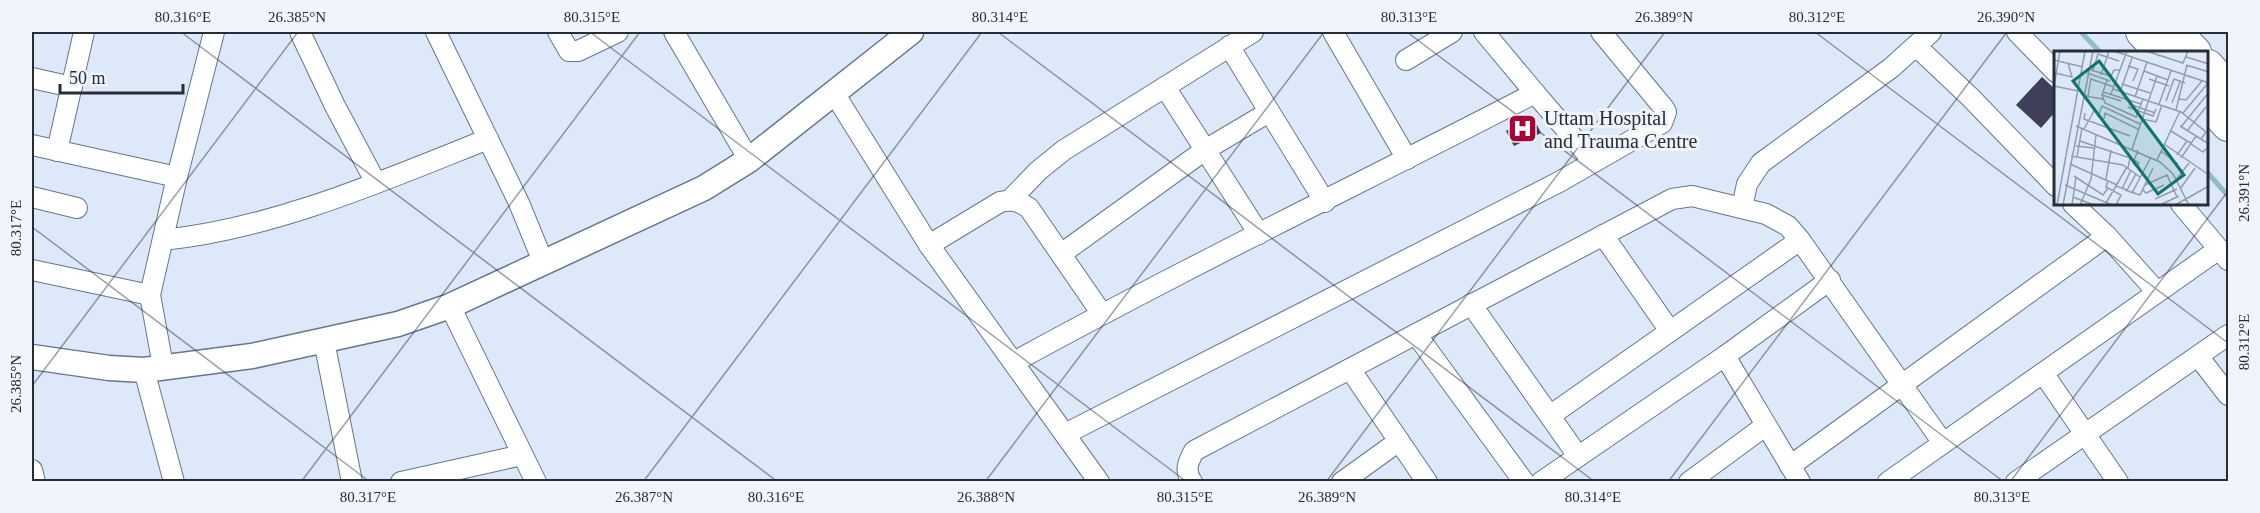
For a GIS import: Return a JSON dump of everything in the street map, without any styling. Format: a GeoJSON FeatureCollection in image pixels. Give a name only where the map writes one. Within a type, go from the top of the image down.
{"type":"FeatureCollection","features":[{"type":"Feature","properties":{"kind":"highway"},"geometry":{"type":"LineString","coordinates":[[2142,32],[2161,51]]}},
{"type":"Feature","properties":{"kind":"highway"},"geometry":{"type":"LineString","coordinates":[[2175,32],[2194,51]]}},
{"type":"Feature","properties":{"kind":"highway"},"geometry":{"type":"LineString","coordinates":[[2209,67],[2229,89]]}},
{"type":"Feature","properties":{"kind":"highway"},"geometry":{"type":"LineString","coordinates":[[2209,104],[2229,125]]}},
{"type":"Feature","properties":{"kind":"street"},"geometry":{"type":"LineString","coordinates":[[57,151],[84,32]]}},
{"type":"Feature","properties":{"kind":"street"},"geometry":{"type":"LineString","coordinates":[[174,482],[153,368],[150,295],[214,32]]}},
{"type":"Feature","properties":{"kind":"street"},"geometry":{"type":"LineString","coordinates":[[300,32],[335,106],[376,183]]}},
{"type":"Feature","properties":{"kind":"street"},"geometry":{"type":"LineString","coordinates":[[436,32],[519,203],[544,264]]}},
{"type":"Feature","properties":{"kind":"street"},"geometry":{"type":"LineString","coordinates":[[558,32],[569,51],[578,51],[618,32]]}},
{"type":"Feature","properties":{"kind":"street"},"geometry":{"type":"LineString","coordinates":[[674,32],[749,160]]}},
{"type":"Feature","properties":{"kind":"street"},"geometry":{"type":"LineString","coordinates":[[32,357],[109,368],[153,368],[252,356],[398,324],[450,306],[704,188],[749,160],[911,32]]}},
{"type":"Feature","properties":{"kind":"street"},"geometry":{"type":"LineString","coordinates":[[929,245],[1000,202],[1011,199],[1038,171],[1064,150],[1253,32]]}},
{"type":"Feature","properties":{"kind":"street"},"geometry":{"type":"LineString","coordinates":[[1333,32],[1407,159]]}},
{"type":"Feature","properties":{"kind":"street"},"geometry":{"type":"LineString","coordinates":[[1406,60],[1452,32]]}},
{"type":"Feature","properties":{"kind":"street"},"geometry":{"type":"LineString","coordinates":[[1484,32],[1594,162]]}},
{"type":"Feature","properties":{"kind":"street"},"geometry":{"type":"LineString","coordinates":[[1065,434],[1348,292],[1594,162],[1662,123],[1666,112],[1601,32]]}},
{"type":"Feature","properties":{"kind":"street"},"geometry":{"type":"LineString","coordinates":[[2018,32],[2054,70]]}},
{"type":"Feature","properties":{"kind":"street"},"geometry":{"type":"LineString","coordinates":[[1742,208],[1747,184],[1761,163],[1891,68],[1918,38],[1970,97],[2054,184]]}},
{"type":"Feature","properties":{"kind":"street"},"geometry":{"type":"LineString","coordinates":[[1229,46],[1325,202]]}},
{"type":"Feature","properties":{"kind":"street"},"geometry":{"type":"LineString","coordinates":[[32,78],[72,87]]}},
{"type":"Feature","properties":{"kind":"street"},"geometry":{"type":"LineString","coordinates":[[1166,87],[1259,234]]}},
{"type":"Feature","properties":{"kind":"street"},"geometry":{"type":"LineString","coordinates":[[834,93],[929,245],[1099,482]]}},
{"type":"Feature","properties":{"kind":"street"},"geometry":{"type":"LineString","coordinates":[[1014,362],[1102,314],[1535,93]]}},
{"type":"Feature","properties":{"kind":"street"},"geometry":{"type":"LineString","coordinates":[[1061,254],[1205,150],[1269,112]]}},
{"type":"Feature","properties":{"kind":"street"},"geometry":{"type":"LineString","coordinates":[[163,240],[214,233],[376,183],[488,139]]}},
{"type":"Feature","properties":{"kind":"street"},"geometry":{"type":"LineString","coordinates":[[32,145],[177,177]]}},
{"type":"Feature","properties":{"kind":"street"},"geometry":{"type":"LineString","coordinates":[[1192,482],[1188,476],[1187,463],[1194,451],[1671,200],[1692,196],[1766,214],[1788,226],[1830,280],[1943,443]]}},
{"type":"Feature","properties":{"kind":"street"},"geometry":{"type":"LineString","coordinates":[[32,197],[77,208]]}},
{"type":"Feature","properties":{"kind":"street"},"geometry":{"type":"LineString","coordinates":[[1011,199],[1029,208],[1102,314]]}},
{"type":"Feature","properties":{"kind":"street"},"geometry":{"type":"LineString","coordinates":[[2075,206],[2107,236],[2157,292]]}},
{"type":"Feature","properties":{"kind":"street"},"geometry":{"type":"LineString","coordinates":[[1888,482],[2157,292],[2224,254],[2183,206]]}},
{"type":"Feature","properties":{"kind":"street"},"geometry":{"type":"LineString","coordinates":[[1604,235],[1670,331]]}},
{"type":"Feature","properties":{"kind":"street"},"geometry":{"type":"LineString","coordinates":[[1725,356],[1795,474],[1904,385],[2107,236]]}},
{"type":"Feature","properties":{"kind":"street"},"geometry":{"type":"LineString","coordinates":[[1551,415],[1800,240]]}},
{"type":"Feature","properties":{"kind":"street"},"geometry":{"type":"LineString","coordinates":[[32,270],[150,295]]}},
{"type":"Feature","properties":{"kind":"street"},"geometry":{"type":"LineString","coordinates":[[1541,482],[1725,356],[1830,280]]}},
{"type":"Feature","properties":{"kind":"street"},"geometry":{"type":"LineString","coordinates":[[1471,304],[1578,456]]}},
{"type":"Feature","properties":{"kind":"street"},"geometry":{"type":"LineString","coordinates":[[450,306],[536,482]]}},
{"type":"Feature","properties":{"kind":"street"},"geometry":{"type":"LineString","coordinates":[[1416,334],[1524,482]]}},
{"type":"Feature","properties":{"kind":"street"},"geometry":{"type":"LineString","coordinates":[[2016,482],[2229,335]]}},
{"type":"Feature","properties":{"kind":"street"},"geometry":{"type":"LineString","coordinates":[[324,341],[352,482]]}},
{"type":"Feature","properties":{"kind":"street"},"geometry":{"type":"LineString","coordinates":[[2198,356],[2229,395]]}},
{"type":"Feature","properties":{"kind":"street"},"geometry":{"type":"LineString","coordinates":[[1350,369],[1427,482]]}},
{"type":"Feature","properties":{"kind":"street"},"geometry":{"type":"LineString","coordinates":[[2043,373],[2118,482]]}},
{"type":"Feature","properties":{"kind":"street"},"geometry":{"type":"LineString","coordinates":[[1689,482],[1765,426]]}},
{"type":"Feature","properties":{"kind":"street"},"geometry":{"type":"LineString","coordinates":[[1342,482],[1399,441]]}},
{"type":"Feature","properties":{"kind":"street"},"geometry":{"type":"LineString","coordinates":[[400,482],[522,455]]}},
{"type":"Feature","properties":{"kind":"street"},"geometry":{"type":"LineString","coordinates":[[32,470],[35,482]]}},
{"type":"Feature","properties":{"kind":"building"},"geometry":{"type":"Polygon","coordinates":[[[2042,77],[2054,88],[2054,113],[2041,128],[2016,105],[2042,77]]]}},
{"type":"Feature","properties":{"kind":"building"},"geometry":{"type":"Polygon","coordinates":[[[1533,117],[1541,133],[1514,146],[1506,131],[1533,117]]]}},
{"type":"Feature","properties":{"kind":"waterway"},"geometry":{"type":"LineString","coordinates":[[2081,32],[2099,51]]}},
{"type":"Feature","properties":{"kind":"waterway"},"geometry":{"type":"LineString","coordinates":[[2209,174],[2228,196]]}},
{"type":"Feature","properties":{"kind":"place","name":"Uttam Hospital and Trauma Centre"},"geometry":{"type":"Point","coordinates":[1523,129]}}]}
